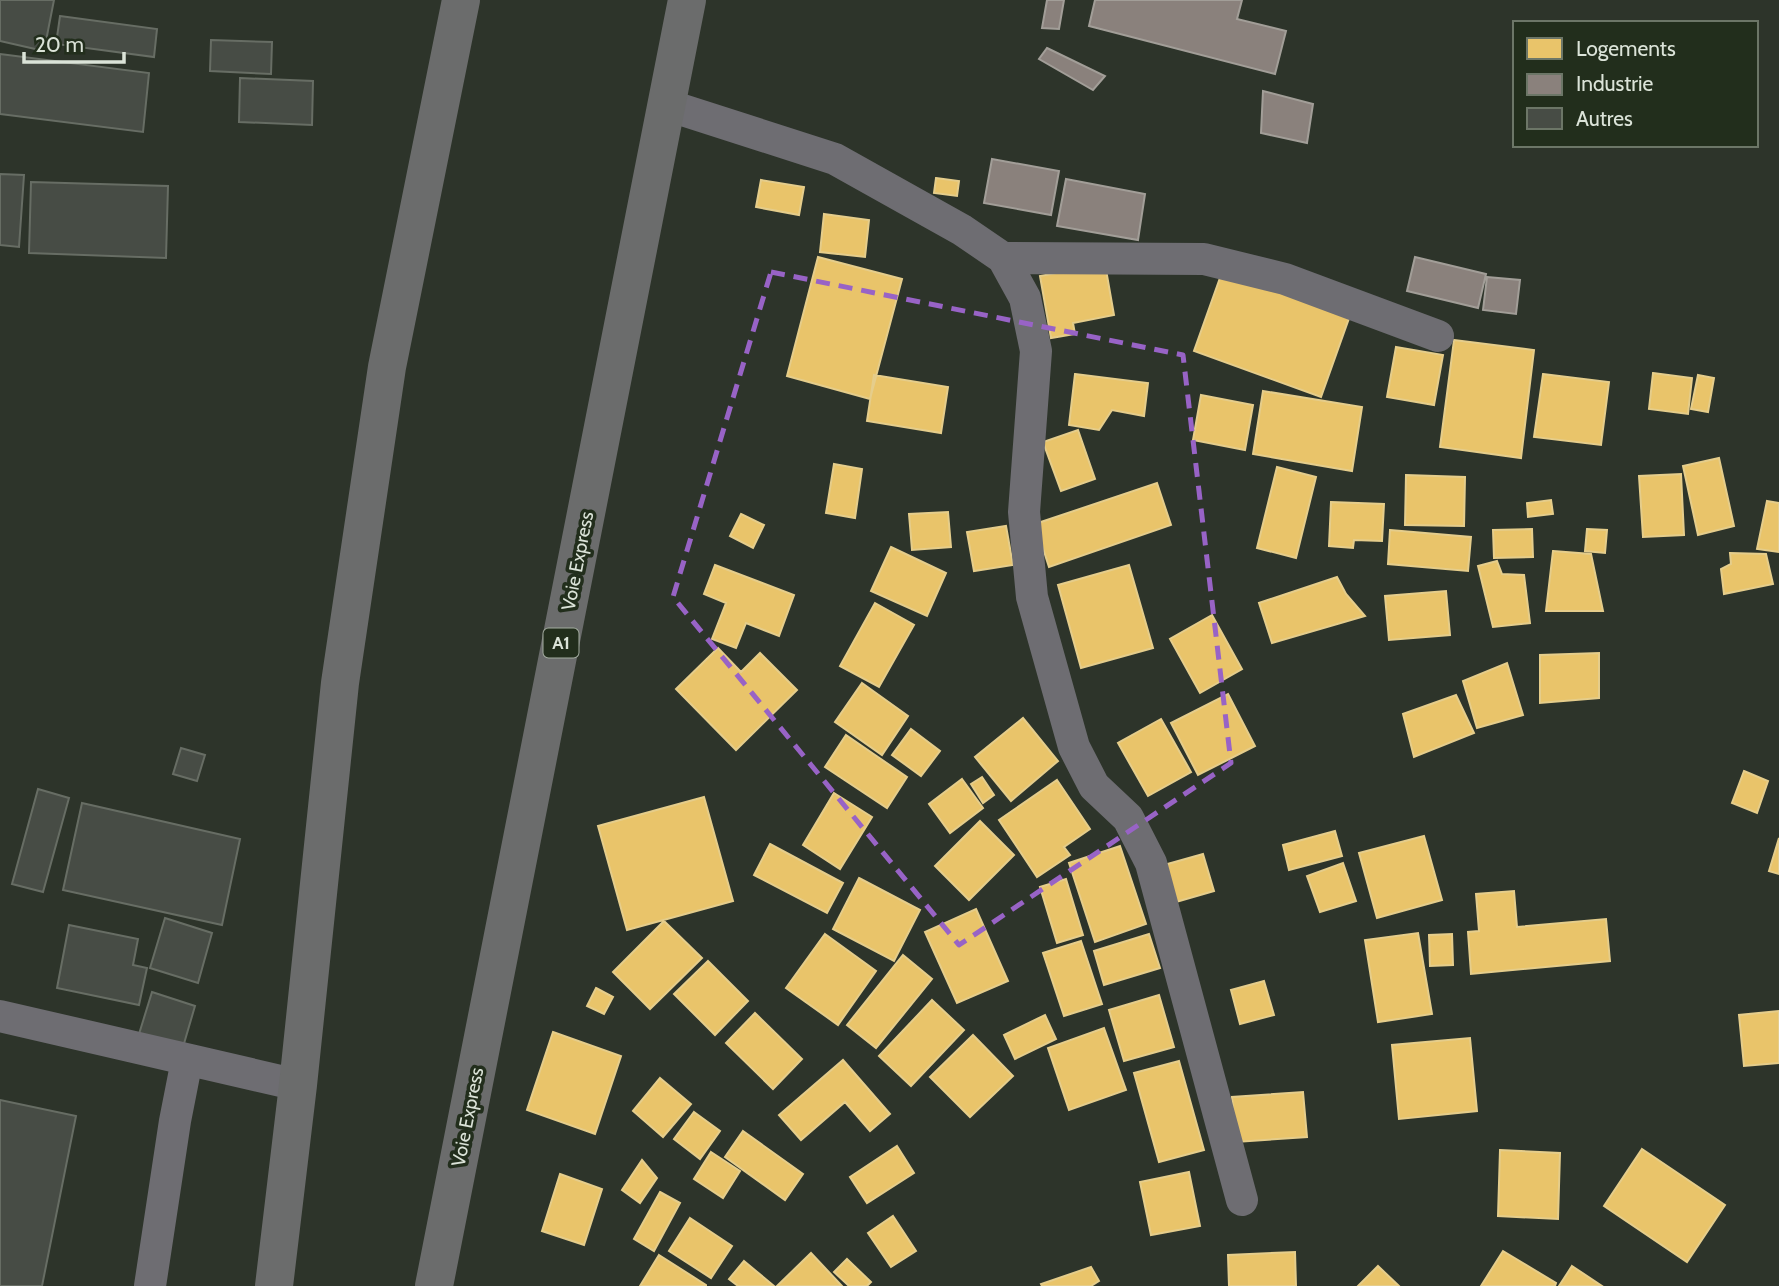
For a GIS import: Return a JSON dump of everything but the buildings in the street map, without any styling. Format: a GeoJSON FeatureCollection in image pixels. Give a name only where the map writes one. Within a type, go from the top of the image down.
{"type":"FeatureCollection","features":[{"type":"Feature","properties":{"kind":"highway"},"geometry":{"type":"LineString","coordinates":[[274,1286],[340,683],[390,353],[461,0]]}},
{"type":"Feature","properties":{"kind":"highway","name":"Voie Express"},"geometry":{"type":"LineString","coordinates":[[434,1286],[687,0]]}},
{"type":"Feature","properties":{"kind":"street"},"geometry":{"type":"LineString","coordinates":[[667,104],[835,159],[962,230],[1003,258],[1025,298],[1036,351],[1024,512],[1032,597],[1074,747],[1094,786],[1128,818],[1151,863],[1242,1200]]}},
{"type":"Feature","properties":{"kind":"street"},"geometry":{"type":"LineString","coordinates":[[1003,258],[1204,259],[1285,279],[1438,336]]}},
{"type":"Feature","properties":{"kind":"street"},"geometry":{"type":"LineString","coordinates":[[0,1016],[298,1085]]}},
{"type":"Feature","properties":{"kind":"street"},"geometry":{"type":"LineString","coordinates":[[150,1286],[174,1121],[187,1060]]}},
{"type":"Feature","properties":{"kind":"highlighted area"},"geometry":{"type":"Polygon","coordinates":[[[771,272],[1183,355],[1231,763],[959,945],[673,597],[771,272]]]}}]}
